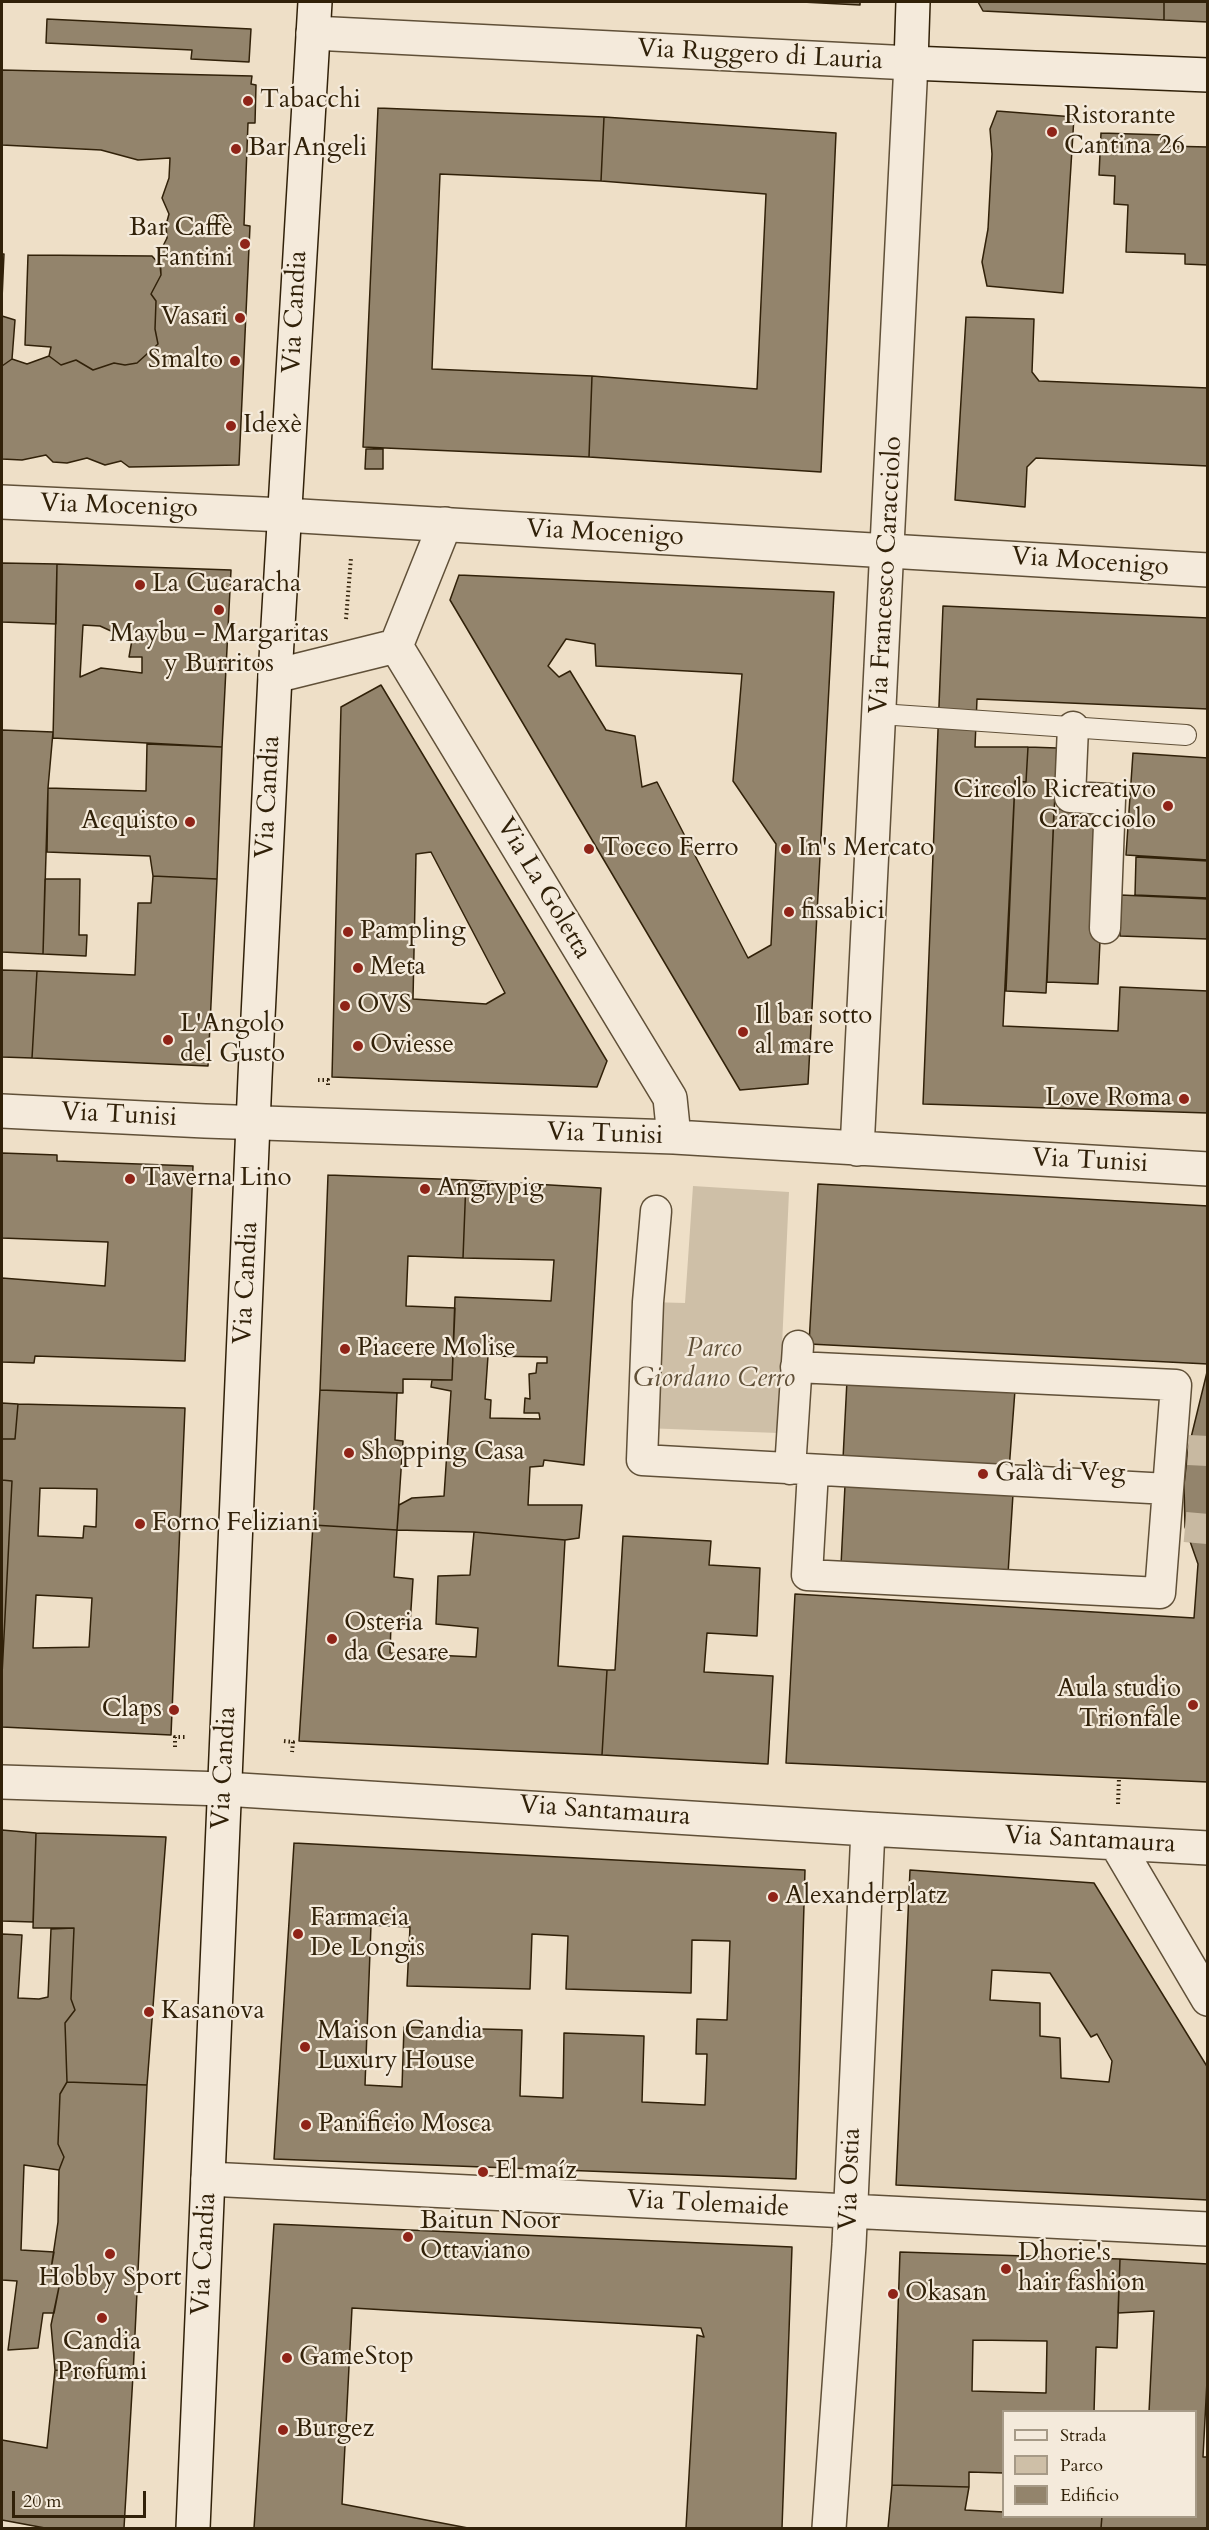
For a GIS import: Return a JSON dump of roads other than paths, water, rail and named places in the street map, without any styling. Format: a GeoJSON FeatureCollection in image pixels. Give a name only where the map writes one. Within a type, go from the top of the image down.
{"type":"FeatureCollection","features":[{"type":"Feature","properties":{"kind":"street","name":"Via Francesco Caracciolo"},"geometry":{"type":"LineString","coordinates":[[857,1149],[913,2]]}},
{"type":"Feature","properties":{"kind":"street","name":"Via Ruggero di Lauria"},"geometry":{"type":"LineString","coordinates":[[314,17],[911,63],[1208,75]]}},
{"type":"Feature","properties":{"kind":"street","name":"Via Candia"},"geometry":{"type":"LineString","coordinates":[[193,2529],[275,676],[314,17]]}},
{"type":"Feature","properties":{"kind":"street","name":"Via Mocenigo"},"geometry":{"type":"LineString","coordinates":[[2,502],[445,524],[1208,570]]}},
{"type":"Feature","properties":{"kind":"street"},"geometry":{"type":"LineString","coordinates":[[275,676],[396,646],[445,524]]}},
{"type":"Feature","properties":{"kind":"street","name":"Via La Goletta"},"geometry":{"type":"LineString","coordinates":[[396,646],[670,1098],[674,1137]]}},
{"type":"Feature","properties":{"kind":"street"},"geometry":{"type":"LineString","coordinates":[[1073,727],[1070,797],[1110,799],[1105,928]]}},
{"type":"Feature","properties":{"kind":"street","name":"Via Tunisi"},"geometry":{"type":"LineString","coordinates":[[2,1110],[254,1122],[674,1137],[1208,1169]]}},
{"type":"Feature","properties":{"kind":"street"},"geometry":{"type":"LineString","coordinates":[[656,1211],[648,1302],[642,1460],[1168,1489]]}},
{"type":"Feature","properties":{"kind":"street"},"geometry":{"type":"LineString","coordinates":[[797,1357],[1176,1385],[1180,1450],[1168,1489],[1174,1526],[1160,1593],[807,1575],[797,1357]]}},
{"type":"Feature","properties":{"kind":"street","name":"Via Santamaura"},"geometry":{"type":"LineString","coordinates":[[2,1782],[224,1789],[1208,1848]]}},
{"type":"Feature","properties":{"kind":"street","name":"Via Ostia"},"geometry":{"type":"LineString","coordinates":[[829,2529],[849,2212],[867,1829]]}},
{"type":"Feature","properties":{"kind":"street"},"geometry":{"type":"LineString","coordinates":[[1116,1843],[1208,1999]]}},
{"type":"Feature","properties":{"kind":"street","name":"Via Tolemaide"},"geometry":{"type":"LineString","coordinates":[[208,2179],[1208,2229]]}},
{"type":"Feature","properties":{"kind":"lane"},"geometry":{"type":"LineString","coordinates":[[880,714],[1186,735]]}},
{"type":"Feature","properties":{"kind":"tunnel"},"geometry":{"type":"LineString","coordinates":[[1188,1450],[1208,1451]]}},
{"type":"Feature","properties":{"kind":"tunnel"},"geometry":{"type":"LineString","coordinates":[[1185,1527],[1208,1529]]}},
{"type":"Feature","properties":{"kind":"place","name":"Tabacchi"},"geometry":{"type":"Point","coordinates":[248,101]}},
{"type":"Feature","properties":{"kind":"place","name":"Ristorante Cantina 26"},"geometry":{"type":"Point","coordinates":[1052,132]}},
{"type":"Feature","properties":{"kind":"place","name":"Bar Angeli"},"geometry":{"type":"Point","coordinates":[236,149]}},
{"type":"Feature","properties":{"kind":"place","name":"Bar Caffè Fantini"},"geometry":{"type":"Point","coordinates":[245,244]}},
{"type":"Feature","properties":{"kind":"place","name":"Vasari"},"geometry":{"type":"Point","coordinates":[240,318]}},
{"type":"Feature","properties":{"kind":"place","name":"Smalto"},"geometry":{"type":"Point","coordinates":[235,361]}},
{"type":"Feature","properties":{"kind":"place","name":"Idexè"},"geometry":{"type":"Point","coordinates":[231,426]}},
{"type":"Feature","properties":{"kind":"place","name":"La Cucaracha"},"geometry":{"type":"Point","coordinates":[140,585]}},
{"type":"Feature","properties":{"kind":"place","name":"Maybu - Margaritas y Burritos"},"geometry":{"type":"Point","coordinates":[219,610]}},
{"type":"Feature","properties":{"kind":"place","name":"Circolo Ricreativo Caracciolo"},"geometry":{"type":"Point","coordinates":[1168,806]}},
{"type":"Feature","properties":{"kind":"place","name":"Acquisto"},"geometry":{"type":"Point","coordinates":[190,822]}},
{"type":"Feature","properties":{"kind":"place","name":"Tocco Ferro"},"geometry":{"type":"Point","coordinates":[589,849]}},
{"type":"Feature","properties":{"kind":"place","name":"In's Mercato"},"geometry":{"type":"Point","coordinates":[786,849]}},
{"type":"Feature","properties":{"kind":"place","name":"fissabici"},"geometry":{"type":"Point","coordinates":[789,912]}},
{"type":"Feature","properties":{"kind":"place","name":"Pampling"},"geometry":{"type":"Point","coordinates":[348,932]}},
{"type":"Feature","properties":{"kind":"place","name":"Meta"},"geometry":{"type":"Point","coordinates":[358,968]}},
{"type":"Feature","properties":{"kind":"place","name":"OVS"},"geometry":{"type":"Point","coordinates":[345,1006]}},
{"type":"Feature","properties":{"kind":"place","name":"Il bar sotto al mare"},"geometry":{"type":"Point","coordinates":[743,1032]}},
{"type":"Feature","properties":{"kind":"place","name":"L'Angolo del Gusto"},"geometry":{"type":"Point","coordinates":[168,1040]}},
{"type":"Feature","properties":{"kind":"place","name":"Oviesse"},"geometry":{"type":"Point","coordinates":[358,1046]}},
{"type":"Feature","properties":{"kind":"place","name":"Love Roma"},"geometry":{"type":"Point","coordinates":[1184,1099]}},
{"type":"Feature","properties":{"kind":"place","name":"Taverna Lino"},"geometry":{"type":"Point","coordinates":[130,1179]}},
{"type":"Feature","properties":{"kind":"place","name":"Angrypig"},"geometry":{"type":"Point","coordinates":[425,1189]}},
{"type":"Feature","properties":{"kind":"place","name":"Piacere Molise"},"geometry":{"type":"Point","coordinates":[345,1349]}},
{"type":"Feature","properties":{"kind":"place","name":"Shopping Casa"},"geometry":{"type":"Point","coordinates":[349,1453]}},
{"type":"Feature","properties":{"kind":"place","name":"Galà di Veg"},"geometry":{"type":"Point","coordinates":[983,1474]}},
{"type":"Feature","properties":{"kind":"place","name":"Forno Feliziani"},"geometry":{"type":"Point","coordinates":[140,1524]}},
{"type":"Feature","properties":{"kind":"place","name":"Osteria da Cesare"},"geometry":{"type":"Point","coordinates":[332,1639]}},
{"type":"Feature","properties":{"kind":"place","name":"Aula studio Trionfale"},"geometry":{"type":"Point","coordinates":[1193,1705]}},
{"type":"Feature","properties":{"kind":"place","name":"Claps"},"geometry":{"type":"Point","coordinates":[174,1710]}},
{"type":"Feature","properties":{"kind":"place","name":"Alexanderplatz"},"geometry":{"type":"Point","coordinates":[773,1897]}},
{"type":"Feature","properties":{"kind":"place","name":"Farmacia De Longis"},"geometry":{"type":"Point","coordinates":[298,1934]}},
{"type":"Feature","properties":{"kind":"place","name":"Kasanova"},"geometry":{"type":"Point","coordinates":[149,2012]}},
{"type":"Feature","properties":{"kind":"place","name":"Maison Candia Luxury House"},"geometry":{"type":"Point","coordinates":[305,2047]}},
{"type":"Feature","properties":{"kind":"place","name":"Panificio Mosca"},"geometry":{"type":"Point","coordinates":[306,2125]}},
{"type":"Feature","properties":{"kind":"place","name":"El maíz"},"geometry":{"type":"Point","coordinates":[483,2172]}},
{"type":"Feature","properties":{"kind":"place","name":"Baitun Noor Ottaviano"},"geometry":{"type":"Point","coordinates":[408,2237]}},
{"type":"Feature","properties":{"kind":"place","name":"Hobby Sport"},"geometry":{"type":"Point","coordinates":[110,2254]}},
{"type":"Feature","properties":{"kind":"place","name":"Dhorie's hair fashion"},"geometry":{"type":"Point","coordinates":[1006,2269]}},
{"type":"Feature","properties":{"kind":"place","name":"Okasan"},"geometry":{"type":"Point","coordinates":[893,2294]}},
{"type":"Feature","properties":{"kind":"place","name":"Candia Profumi"},"geometry":{"type":"Point","coordinates":[102,2318]}},
{"type":"Feature","properties":{"kind":"place","name":"GameStop"},"geometry":{"type":"Point","coordinates":[287,2358]}},
{"type":"Feature","properties":{"kind":"place","name":"Burgez"},"geometry":{"type":"Point","coordinates":[283,2430]}},
{"type":"Feature","properties":{"kind":"park label","name":"Parco Giordano Cerro"},"geometry":{"type":"Point","coordinates":[714,1365]}}]}
